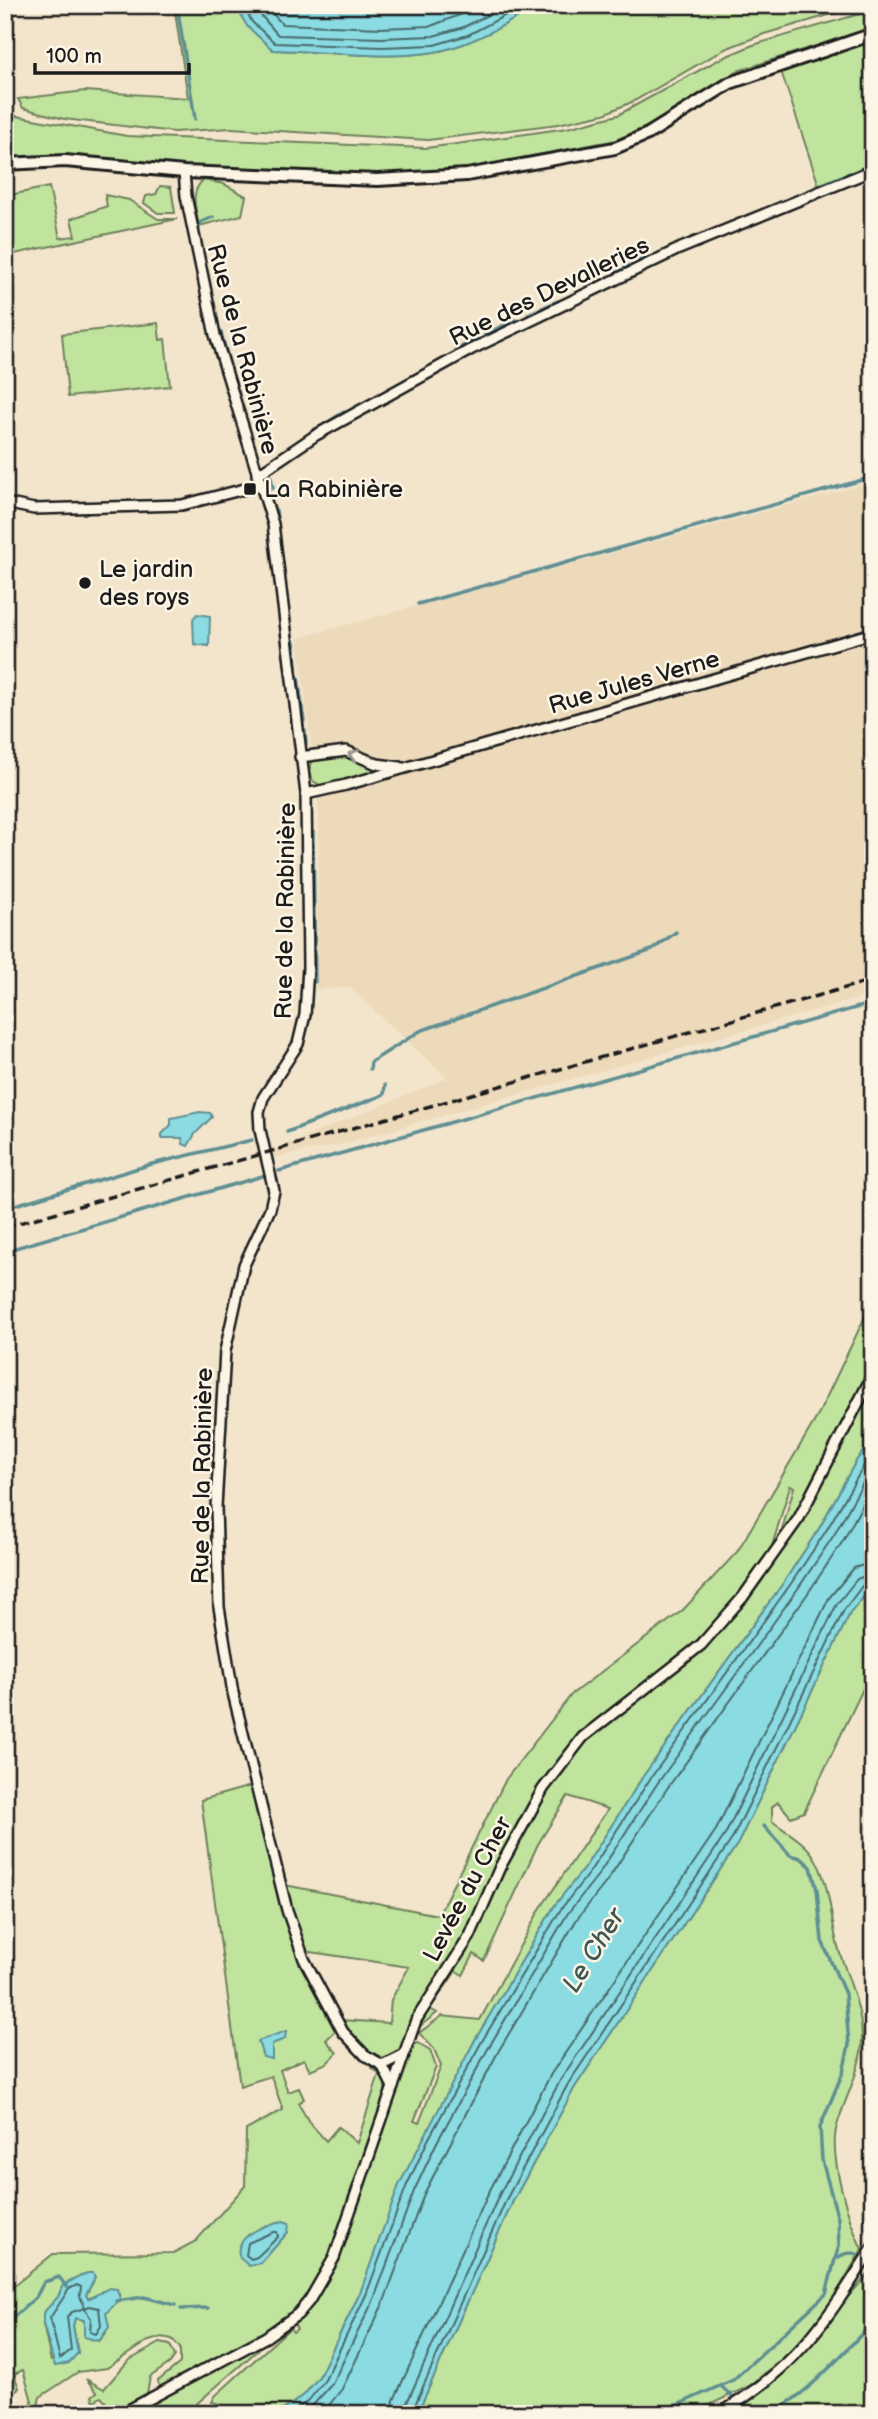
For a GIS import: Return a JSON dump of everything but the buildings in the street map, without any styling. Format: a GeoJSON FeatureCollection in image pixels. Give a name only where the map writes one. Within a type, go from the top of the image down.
{"type":"FeatureCollection","features":[{"type":"Feature","properties":{"kind":"street"},"geometry":{"type":"LineString","coordinates":[[5,164],[65,161],[184,172],[410,181],[467,175],[598,153],[649,134],[730,83],[873,34]]}},
{"type":"Feature","properties":{"kind":"street","name":"Rue des Devalleries"},"geometry":{"type":"LineString","coordinates":[[5,503],[34,509],[182,505],[258,480],[316,435],[499,335],[679,249],[873,170]]}},
{"type":"Feature","properties":{"kind":"street","name":"Rue de la Rabinière"},"geometry":{"type":"LineString","coordinates":[[184,172],[186,195],[215,335],[273,524],[306,794],[308,967],[305,1015],[298,1044],[263,1098],[259,1112],[260,1130],[274,1191],[270,1209],[244,1265],[225,1351],[217,1462],[216,1571],[223,1641],[233,1693],[296,1936],[314,1981],[343,2032],[365,2055],[382,2065],[393,2087]]}},
{"type":"Feature","properties":{"kind":"street","name":"Rue Jules Verne"},"geometry":{"type":"LineString","coordinates":[[306,794],[873,633]]}},
{"type":"Feature","properties":{"kind":"street","name":"Rue Jules Verne"},"geometry":{"type":"LineString","coordinates":[[300,757],[346,751],[377,764],[405,767]]}},
{"type":"Feature","properties":{"kind":"street","name":"Levée du Cher"},"geometry":{"type":"LineString","coordinates":[[121,2414],[266,2337],[298,2314],[309,2301],[334,2258],[416,2020],[470,1936],[500,1867],[544,1789],[583,1737],[701,1645],[743,1597],[799,1518],[873,1374]]}},
{"type":"Feature","properties":{"kind":"street"},"geometry":{"type":"LineString","coordinates":[[382,2065],[404,2054]]}},
{"type":"Feature","properties":{"kind":"street"},"geometry":{"type":"LineString","coordinates":[[719,2414],[776,2375],[814,2337],[873,2247]]}},
{"type":"Feature","properties":{"kind":"shaded area"},"geometry":{"type":"Polygon","coordinates":[[[873,482],[873,994],[335,1146],[267,1159],[266,1153],[447,1078],[350,988],[316,989],[319,810],[298,638],[873,482]]]}},
{"type":"Feature","properties":{"kind":"green space"},"geometry":{"type":"Polygon","coordinates":[[[174,5],[235,5],[273,50],[410,55],[451,48],[474,40],[539,5],[863,5],[764,34],[725,49],[634,101],[604,114],[558,124],[428,140],[231,128],[174,132],[64,119],[23,108],[18,99],[85,91],[188,98],[174,5]]]}},
{"type":"Feature","properties":{"kind":"green space"},"geometry":{"type":"Polygon","coordinates":[[[873,10],[873,28],[737,71],[651,125],[616,140],[444,173],[409,177],[124,163],[67,156],[5,159],[5,114],[127,136],[426,148],[567,128],[618,115],[720,59],[753,45],[873,10]]]}},
{"type":"Feature","properties":{"kind":"green space"},"geometry":{"type":"Polygon","coordinates":[[[873,41],[873,167],[820,189],[781,71],[873,41]]]}},
{"type":"Feature","properties":{"kind":"green space"},"geometry":{"type":"Polygon","coordinates":[[[203,180],[224,184],[246,196],[242,215],[199,226],[195,196],[203,180]]]}},
{"type":"Feature","properties":{"kind":"green space"},"geometry":{"type":"Polygon","coordinates":[[[160,186],[171,187],[175,213],[158,213],[144,203],[146,196],[156,194],[160,186]]]}},
{"type":"Feature","properties":{"kind":"green space"},"geometry":{"type":"Polygon","coordinates":[[[49,187],[60,238],[75,236],[71,219],[107,206],[105,195],[129,200],[158,219],[177,219],[5,256],[5,196],[49,187]]]}},
{"type":"Feature","properties":{"kind":"green space"},"geometry":{"type":"Polygon","coordinates":[[[158,323],[160,340],[165,339],[170,386],[68,397],[62,334],[158,323]]]}},
{"type":"Feature","properties":{"kind":"green space"},"geometry":{"type":"Polygon","coordinates":[[[340,754],[389,770],[322,786],[313,781],[309,773],[315,759],[340,754]]]}},
{"type":"Feature","properties":{"kind":"green space"},"geometry":{"type":"Polygon","coordinates":[[[873,1300],[873,1363],[804,1501],[786,1531],[782,1530],[794,1487],[790,1486],[769,1556],[723,1614],[677,1660],[589,1726],[546,1778],[502,1855],[473,1921],[417,2010],[400,2052],[383,2060],[369,2054],[339,2020],[389,2023],[391,2000],[409,1967],[305,1951],[285,1885],[438,1915],[506,1779],[572,1694],[683,1610],[737,1552],[817,1417],[873,1300]]]}},
{"type":"Feature","properties":{"kind":"green space"},"geometry":{"type":"Polygon","coordinates":[[[873,1381],[873,1438],[856,1461],[820,1527],[784,1582],[644,1775],[585,1867],[555,1905],[475,2040],[443,2102],[360,2293],[319,2377],[304,2395],[283,2410],[267,2414],[225,2414],[222,2404],[212,2402],[215,2396],[290,2328],[293,2332],[297,2329],[294,2324],[314,2301],[336,2264],[412,2045],[418,2043],[430,2050],[436,2067],[414,2121],[419,2123],[441,2066],[434,2049],[419,2033],[442,2016],[480,2020],[540,1909],[608,1809],[568,1796],[538,1844],[484,1961],[474,1954],[463,1975],[456,1971],[430,2009],[437,2013],[419,2027],[546,1792],[569,1759],[592,1733],[695,1655],[742,1603],[805,1515],[873,1381]]]}},
{"type":"Feature","properties":{"kind":"green space"},"geometry":{"type":"Polygon","coordinates":[[[873,1586],[873,1668],[804,1812],[791,1817],[778,1802],[772,1807],[772,1821],[805,1845],[819,1865],[838,1947],[860,2015],[861,2050],[837,2126],[835,2153],[841,2188],[862,2249],[832,2301],[801,2342],[751,2385],[691,2414],[417,2414],[513,2201],[575,2087],[738,1843],[850,1613],[873,1586]]]}},
{"type":"Feature","properties":{"kind":"green space"},"geometry":{"type":"Polygon","coordinates":[[[251,1786],[282,1909],[301,1965],[335,2031],[326,2040],[337,2053],[327,2063],[310,2070],[304,2059],[280,2070],[288,2092],[299,2088],[304,2099],[298,2103],[309,2122],[326,2141],[338,2127],[357,2143],[379,2074],[368,2064],[382,2074],[384,2102],[343,2229],[312,2287],[291,2312],[266,2333],[159,2388],[158,2381],[180,2363],[180,2348],[172,2339],[162,2337],[146,2342],[107,2368],[78,2372],[40,2397],[38,2406],[44,2414],[30,2414],[32,2401],[23,2370],[14,2374],[19,2388],[5,2397],[5,2293],[53,2254],[173,2253],[196,2241],[245,2186],[246,2130],[283,2110],[271,2076],[240,2086],[201,1800],[251,1786]],[[277,2222],[248,2235],[261,2263],[288,2232],[288,2223],[277,2222]],[[93,2282],[63,2285],[58,2297],[44,2313],[43,2324],[51,2361],[78,2353],[73,2326],[75,2318],[84,2320],[84,2337],[99,2341],[106,2333],[105,2313],[120,2299],[120,2293],[102,2291],[88,2299],[86,2295],[93,2282]]]}},
{"type":"Feature","properties":{"kind":"green space"},"geometry":{"type":"Polygon","coordinates":[[[873,2269],[873,2414],[719,2414],[753,2391],[830,2317],[873,2269]]]}},
{"type":"Feature","properties":{"kind":"green space"},"geometry":{"type":"Polygon","coordinates":[[[160,2343],[170,2345],[175,2356],[170,2363],[150,2377],[147,2394],[113,2414],[101,2414],[112,2409],[101,2397],[94,2401],[92,2396],[97,2392],[86,2379],[104,2389],[128,2361],[160,2343]]]}},
{"type":"Feature","properties":{"kind":"green space"},"geometry":{"type":"Polygon","coordinates":[[[259,2349],[185,2414],[129,2414],[243,2353],[259,2349]]]}},
{"type":"Feature","properties":{"kind":"water"},"geometry":{"type":"Polygon","coordinates":[[[235,5],[539,5],[474,40],[451,48],[410,55],[363,55],[273,50],[247,26],[235,5]]]}},
{"type":"Feature","properties":{"kind":"water"},"geometry":{"type":"Polygon","coordinates":[[[197,614],[210,616],[209,646],[194,644],[193,619],[197,614]]]}},
{"type":"Feature","properties":{"kind":"water"},"geometry":{"type":"Polygon","coordinates":[[[200,1112],[210,1113],[212,1117],[195,1134],[188,1146],[183,1144],[182,1138],[162,1138],[162,1134],[171,1125],[171,1118],[200,1112]]]}},
{"type":"Feature","properties":{"kind":"water","name":"Le Cher"},"geometry":{"type":"Polygon","coordinates":[[[873,1438],[873,1586],[850,1613],[738,1843],[575,2087],[513,2201],[417,2414],[267,2414],[283,2410],[304,2395],[319,2377],[360,2293],[399,2185],[475,2040],[555,1905],[585,1867],[644,1775],[784,1582],[820,1527],[856,1461],[873,1438]]]}},
{"type":"Feature","properties":{"kind":"water"},"geometry":{"type":"Polygon","coordinates":[[[286,2031],[285,2039],[272,2044],[272,2059],[263,2057],[258,2041],[286,2031]]]}},
{"type":"Feature","properties":{"kind":"water"},"geometry":{"type":"Polygon","coordinates":[[[283,2221],[289,2223],[288,2232],[261,2263],[249,2266],[240,2258],[239,2251],[245,2238],[260,2228],[283,2221]]]}},
{"type":"Feature","properties":{"kind":"water"},"geometry":{"type":"Polygon","coordinates":[[[87,2273],[93,2273],[95,2277],[86,2295],[88,2299],[109,2288],[117,2289],[120,2299],[106,2313],[109,2327],[99,2341],[84,2337],[84,2320],[75,2318],[73,2326],[78,2353],[69,2363],[55,2366],[43,2324],[43,2313],[58,2297],[63,2285],[87,2273]]]}},
{"type":"Feature","properties":{"kind":"waterway"},"geometry":{"type":"LineString","coordinates":[[177,5],[195,119]]}},
{"type":"Feature","properties":{"kind":"waterway"},"geometry":{"type":"LineString","coordinates":[[858,170],[873,164]]}},
{"type":"Feature","properties":{"kind":"waterway"},"geometry":{"type":"LineString","coordinates":[[815,187],[849,173]]}},
{"type":"Feature","properties":{"kind":"waterway"},"geometry":{"type":"LineString","coordinates":[[213,217],[201,222],[198,231],[218,324]]}},
{"type":"Feature","properties":{"kind":"waterway"},"geometry":{"type":"LineString","coordinates":[[614,274],[647,256]]}},
{"type":"Feature","properties":{"kind":"waterway"},"geometry":{"type":"LineString","coordinates":[[570,296],[602,280]]}},
{"type":"Feature","properties":{"kind":"waterway"},"geometry":{"type":"LineString","coordinates":[[528,314],[558,301]]}},
{"type":"Feature","properties":{"kind":"waterway"},"geometry":{"type":"LineString","coordinates":[[485,334],[515,320]]}},
{"type":"Feature","properties":{"kind":"waterway"},"geometry":{"type":"LineString","coordinates":[[221,333],[238,395]]}},
{"type":"Feature","properties":{"kind":"waterway"},"geometry":{"type":"LineString","coordinates":[[461,347],[478,338]]}},
{"type":"Feature","properties":{"kind":"waterway"},"geometry":{"type":"LineString","coordinates":[[312,432],[344,412]]}},
{"type":"Feature","properties":{"kind":"waterway"},"geometry":{"type":"LineString","coordinates":[[271,477],[273,488]]}},
{"type":"Feature","properties":{"kind":"waterway"},"geometry":{"type":"LineString","coordinates":[[418,604],[873,477]]}},
{"type":"Feature","properties":{"kind":"waterway"},"geometry":{"type":"LineString","coordinates":[[276,510],[283,567]]}},
{"type":"Feature","properties":{"kind":"waterway"},"geometry":{"type":"LineString","coordinates":[[290,632],[295,645],[296,668]]}},
{"type":"Feature","properties":{"kind":"waterway"},"geometry":{"type":"LineString","coordinates":[[298,677],[304,721]]}},
{"type":"Feature","properties":{"kind":"waterway"},"geometry":{"type":"LineString","coordinates":[[305,730],[306,744]]}},
{"type":"Feature","properties":{"kind":"waterway"},"geometry":{"type":"LineString","coordinates":[[313,832],[315,982]]}},
{"type":"Feature","properties":{"kind":"waterway"},"geometry":{"type":"LineString","coordinates":[[370,1069],[371,1062],[420,1031],[652,950],[676,932]]}},
{"type":"Feature","properties":{"kind":"waterway"},"geometry":{"type":"LineString","coordinates":[[279,1171],[873,1003]]}},
{"type":"Feature","properties":{"kind":"waterway"},"geometry":{"type":"LineString","coordinates":[[287,1132],[378,1097],[384,1094],[385,1085]]}},
{"type":"Feature","properties":{"kind":"waterway"},"geometry":{"type":"LineString","coordinates":[[5,1208],[152,1164],[252,1140]]}},
{"type":"Feature","properties":{"kind":"waterway"},"geometry":{"type":"LineString","coordinates":[[5,1251],[266,1175]]}},
{"type":"Feature","properties":{"kind":"waterway"},"geometry":{"type":"LineString","coordinates":[[764,1826],[790,1855],[801,1858],[811,1867],[817,1890],[822,1941],[845,1994],[849,2045],[843,2072],[820,2127],[822,2160],[838,2219],[839,2246],[835,2259]]}},
{"type":"Feature","properties":{"kind":"waterway"},"geometry":{"type":"LineString","coordinates":[[657,2414],[733,2380],[826,2294],[835,2259],[854,2253],[873,2264]]}},
{"type":"Feature","properties":{"kind":"waterway"},"geometry":{"type":"LineString","coordinates":[[5,2325],[36,2297],[44,2282],[59,2277],[67,2287]]}},
{"type":"Feature","properties":{"kind":"waterway"},"geometry":{"type":"LineString","coordinates":[[116,2301],[144,2297],[175,2305]]}},
{"type":"Feature","properties":{"kind":"waterway"},"geometry":{"type":"LineString","coordinates":[[181,2309],[208,2308]]}},
{"type":"Feature","properties":{"kind":"waterway"},"geometry":{"type":"LineString","coordinates":[[721,2386],[750,2411],[769,2412],[785,2405],[818,2379],[873,2322]]}},
{"type":"Feature","properties":{"kind":"waterway"},"geometry":{"type":"LineString","coordinates":[[735,2414],[745,2408]]}},
{"type":"Feature","properties":{"kind":"railway"},"geometry":{"type":"LineString","coordinates":[[5,1227],[873,980]]}},
{"type":"Feature","properties":{"kind":"place","name":"La Rabinière"},"geometry":{"type":"Point","coordinates":[250,489]}},
{"type":"Feature","properties":{"kind":"place","name":"Le jardin des roys"},"geometry":{"type":"Point","coordinates":[85,583]}}]}
